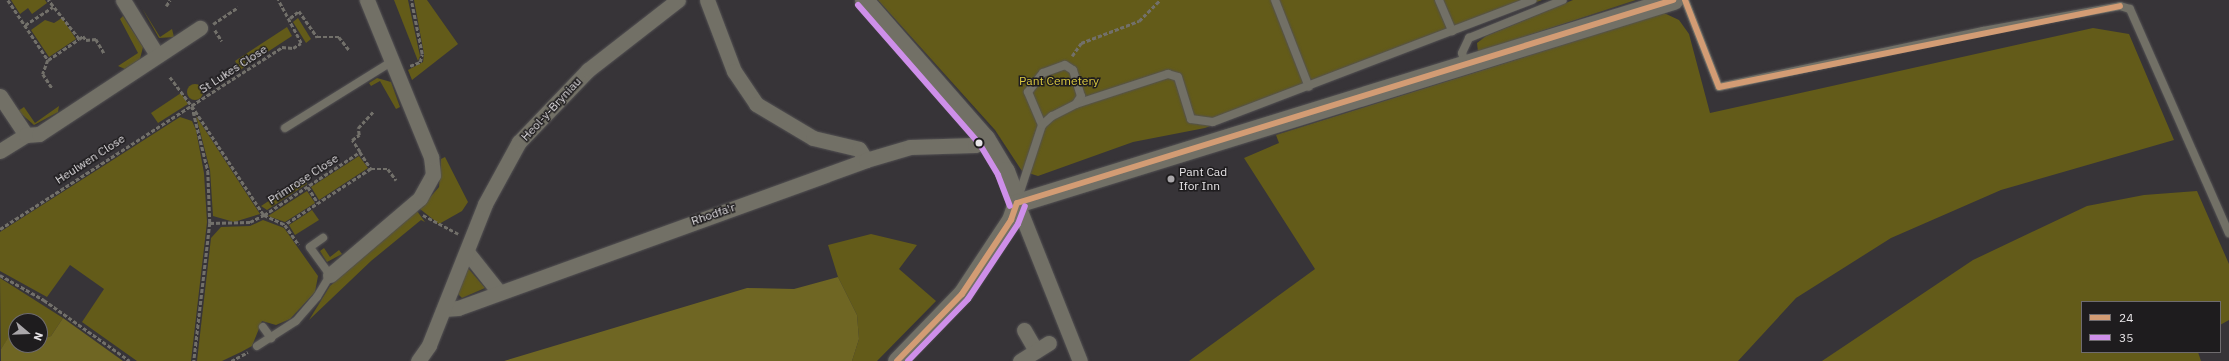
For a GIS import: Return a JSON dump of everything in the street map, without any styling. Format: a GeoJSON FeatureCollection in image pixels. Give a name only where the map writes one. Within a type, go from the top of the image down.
{"type":"FeatureCollection","features":[{"type":"Feature","properties":{"kind":"street"},"geometry":{"type":"LineString","coordinates":[[123,0],[157,56]]}},
{"type":"Feature","properties":{"kind":"street"},"geometry":{"type":"LineString","coordinates":[[330,275],[420,198],[433,175],[431,157],[393,67],[368,0]]}},
{"type":"Feature","properties":{"kind":"street","name":"Heol-y-Bryniau"},"geometry":{"type":"LineString","coordinates":[[418,361],[444,308],[485,204],[519,142],[588,70],[678,0]]}},
{"type":"Feature","properties":{"kind":"street"},"geometry":{"type":"LineString","coordinates":[[707,0],[734,71],[756,104],[812,138],[859,149],[866,160]]}},
{"type":"Feature","properties":{"kind":"street"},"geometry":{"type":"LineString","coordinates":[[864,0],[985,138],[1004,171],[1080,361]]}},
{"type":"Feature","properties":{"kind":"street"},"geometry":{"type":"LineString","coordinates":[[1017,203],[1673,0]]}},
{"type":"Feature","properties":{"kind":"street"},"geometry":{"type":"LineString","coordinates":[[0,151],[26,135],[39,134],[157,56],[206,27]]}},
{"type":"Feature","properties":{"kind":"street"},"geometry":{"type":"LineString","coordinates":[[0,96],[26,135]]}},
{"type":"Feature","properties":{"kind":"street","name":"Rhodfa'r"},"geometry":{"type":"LineString","coordinates":[[444,308],[458,308],[498,291],[866,160],[910,147],[975,145],[985,138]]}},
{"type":"Feature","properties":{"kind":"street"},"geometry":{"type":"LineString","coordinates":[[897,361],[962,294],[1011,220],[1017,203]]}},
{"type":"Feature","properties":{"kind":"street"},"geometry":{"type":"LineString","coordinates":[[469,246],[498,291]]}},
{"type":"Feature","properties":{"kind":"street"},"geometry":{"type":"LineString","coordinates":[[1020,361],[1043,347],[1024,330]]}},
{"type":"Feature","properties":{"kind":"lane"},"geometry":{"type":"LineString","coordinates":[[1275,0],[1309,87]]}},
{"type":"Feature","properties":{"kind":"lane"},"geometry":{"type":"LineString","coordinates":[[1439,0],[1452,31]]}},
{"type":"Feature","properties":{"kind":"lane"},"geometry":{"type":"LineString","coordinates":[[1017,203],[1042,125],[1052,116],[1076,104],[1168,74],[1178,77],[1191,119],[1214,122],[1309,87],[1533,0]]}},
{"type":"Feature","properties":{"kind":"lane"},"geometry":{"type":"LineString","coordinates":[[1465,64],[1462,53],[1469,38],[1563,0]]}},
{"type":"Feature","properties":{"kind":"lane"},"geometry":{"type":"LineString","coordinates":[[1685,0],[1719,88],[1983,31],[2120,6],[2130,9],[2229,233]]}},
{"type":"Feature","properties":{"kind":"lane"},"geometry":{"type":"LineString","coordinates":[[284,128],[393,67]]}},
{"type":"Feature","properties":{"kind":"lane"},"geometry":{"type":"LineString","coordinates":[[1042,125],[1028,92],[1043,73],[1053,67],[1069,67],[1073,70],[1081,96],[1076,104]]}},
{"type":"Feature","properties":{"kind":"lane"},"geometry":{"type":"LineString","coordinates":[[258,346],[309,310],[330,275],[310,247],[323,238]]}},
{"type":"Feature","properties":{"kind":"lane"},"geometry":{"type":"LineString","coordinates":[[263,327],[271,338]]}},
{"type":"Feature","properties":{"kind":"path"},"geometry":{"type":"LineString","coordinates":[[8,0],[48,60]]}},
{"type":"Feature","properties":{"kind":"path"},"geometry":{"type":"LineString","coordinates":[[48,0],[79,39]]}},
{"type":"Feature","properties":{"kind":"path"},"geometry":{"type":"LineString","coordinates":[[166,6],[170,0]]}},
{"type":"Feature","properties":{"kind":"path","name":"St Lukes Close"},"geometry":{"type":"LineString","coordinates":[[192,106],[282,48],[293,48],[302,43],[289,24],[290,17],[278,0]]}},
{"type":"Feature","properties":{"kind":"path"},"geometry":{"type":"LineString","coordinates":[[393,67],[422,59],[411,0]]}},
{"type":"Feature","properties":{"kind":"path"},"geometry":{"type":"LineString","coordinates":[[1069,67],[1081,43],[1139,21],[1160,0]]}},
{"type":"Feature","properties":{"kind":"path"},"geometry":{"type":"LineString","coordinates":[[25,25],[53,7]]}},
{"type":"Feature","properties":{"kind":"path"},"geometry":{"type":"LineString","coordinates":[[222,41],[206,27],[238,7]]}},
{"type":"Feature","properties":{"kind":"path"},"geometry":{"type":"LineString","coordinates":[[290,17],[299,11],[317,37],[339,37],[349,50]]}},
{"type":"Feature","properties":{"kind":"path"},"geometry":{"type":"LineString","coordinates":[[52,88],[43,74],[48,60],[83,36],[86,40],[96,39],[104,53]]}},
{"type":"Feature","properties":{"kind":"path","name":"Primrose Close"},"geometry":{"type":"LineString","coordinates":[[170,76],[192,106],[264,215],[360,152]]}},
{"type":"Feature","properties":{"kind":"path"},"geometry":{"type":"LineString","coordinates":[[192,106],[208,171],[210,223],[194,361]]}},
{"type":"Feature","properties":{"kind":"path","name":"Heulwen Close"},"geometry":{"type":"LineString","coordinates":[[0,229],[192,106]]}},
{"type":"Feature","properties":{"kind":"path"},"geometry":{"type":"LineString","coordinates":[[371,168],[352,140],[359,135],[358,128],[373,112]]}},
{"type":"Feature","properties":{"kind":"path"},"geometry":{"type":"LineString","coordinates":[[285,225],[371,168],[388,169],[396,180]]}},
{"type":"Feature","properties":{"kind":"path"},"geometry":{"type":"LineString","coordinates":[[308,187],[318,203]]}},
{"type":"Feature","properties":{"kind":"path"},"geometry":{"type":"LineString","coordinates":[[210,223],[250,222],[264,215],[285,225],[293,237]]}},
{"type":"Feature","properties":{"kind":"path"},"geometry":{"type":"LineString","coordinates":[[427,220],[469,246]]}},
{"type":"Feature","properties":{"kind":"path"},"geometry":{"type":"LineString","coordinates":[[0,275],[44,300],[130,361]]}},
{"type":"Feature","properties":{"kind":"path"},"geometry":{"type":"LineString","coordinates":[[231,361],[258,346]]}},
{"type":"Feature","properties":{"kind":"path"},"geometry":{"type":"LineString","coordinates":[[241,356],[244,361]]}},
{"type":"Feature","properties":{"kind":"green space"},"geometry":{"type":"Polygon","coordinates":[[[11,0],[45,0],[47,3],[32,14],[28,8],[20,14],[11,0]]]}},
{"type":"Feature","properties":{"kind":"green space"},"geometry":{"type":"Polygon","coordinates":[[[394,0],[408,0],[420,56],[418,61],[394,0]]]}},
{"type":"Feature","properties":{"kind":"green space"},"geometry":{"type":"Polygon","coordinates":[[[414,0],[427,0],[458,44],[412,80],[408,70],[423,62],[424,54],[414,0]]]}},
{"type":"Feature","properties":{"kind":"green space","name":"Pant Cemetery"},"geometry":{"type":"Polygon","coordinates":[[[878,0],[1542,0],[1205,128],[1133,142],[1038,176],[1022,171],[995,130],[878,0]]]}},
{"type":"Feature","properties":{"kind":"green space"},"geometry":{"type":"Polygon","coordinates":[[[1573,0],[1636,0],[1478,52],[1477,43],[1486,36],[1573,0]]]}},
{"type":"Feature","properties":{"kind":"green space"},"geometry":{"type":"Polygon","coordinates":[[[142,8],[160,37],[172,29],[174,37],[159,38],[142,8]]]}},
{"type":"Feature","properties":{"kind":"green space"},"geometry":{"type":"Polygon","coordinates":[[[1664,13],[1679,20],[1689,34],[1710,113],[2093,28],[2129,34],[2174,140],[2001,190],[1891,238],[1796,298],[1738,361],[1189,361],[1315,269],[1244,158],[1279,143],[1276,135],[1664,13]]]}},
{"type":"Feature","properties":{"kind":"green space"},"geometry":{"type":"Polygon","coordinates":[[[123,16],[143,47],[140,59],[125,69],[118,66],[138,53],[120,19],[123,16]]]}},
{"type":"Feature","properties":{"kind":"green space"},"geometry":{"type":"Polygon","coordinates":[[[62,18],[76,39],[49,57],[31,30],[45,20],[54,23],[62,18]]]}},
{"type":"Feature","properties":{"kind":"green space"},"geometry":{"type":"Polygon","coordinates":[[[298,18],[311,39],[306,43],[293,22],[298,18]]]}},
{"type":"Feature","properties":{"kind":"green space"},"geometry":{"type":"Polygon","coordinates":[[[287,27],[292,36],[240,70],[235,61],[287,27]]]}},
{"type":"Feature","properties":{"kind":"green space"},"geometry":{"type":"Polygon","coordinates":[[[377,78],[391,82],[400,107],[396,109],[380,81],[371,86],[369,83],[377,78]]]}},
{"type":"Feature","properties":{"kind":"green space"},"geometry":{"type":"Polygon","coordinates":[[[192,84],[198,84],[203,89],[201,98],[198,100],[192,100],[187,95],[187,89],[192,84]]]}},
{"type":"Feature","properties":{"kind":"green space"},"geometry":{"type":"Polygon","coordinates":[[[181,93],[188,104],[158,123],[151,113],[181,93]]]}},
{"type":"Feature","properties":{"kind":"green space"},"geometry":{"type":"Polygon","coordinates":[[[59,106],[58,112],[34,125],[18,111],[24,107],[35,123],[59,106]]]}},
{"type":"Feature","properties":{"kind":"green space"},"geometry":{"type":"Polygon","coordinates":[[[196,116],[260,214],[234,222],[213,216],[210,170],[196,116]]]}},
{"type":"Feature","properties":{"kind":"green space"},"geometry":{"type":"Polygon","coordinates":[[[180,117],[192,121],[196,130],[204,173],[207,222],[191,361],[137,361],[82,322],[104,289],[70,265],[47,297],[0,271],[0,232],[180,117]]]}},
{"type":"Feature","properties":{"kind":"green space"},"geometry":{"type":"Polygon","coordinates":[[[359,156],[368,168],[319,200],[311,187],[359,156]]]}},
{"type":"Feature","properties":{"kind":"green space"},"geometry":{"type":"Polygon","coordinates":[[[445,157],[468,202],[462,211],[439,224],[420,209],[439,187],[441,159],[445,157]]]}},
{"type":"Feature","properties":{"kind":"green space"},"geometry":{"type":"Polygon","coordinates":[[[304,178],[307,184],[267,210],[261,206],[304,178]]]}},
{"type":"Feature","properties":{"kind":"green space"},"geometry":{"type":"Polygon","coordinates":[[[307,191],[315,203],[285,222],[268,216],[307,191]]]}},
{"type":"Feature","properties":{"kind":"green space"},"geometry":{"type":"Polygon","coordinates":[[[2197,191],[2229,264],[2229,320],[2221,324],[2221,301],[2081,301],[2081,353],[2198,353],[2201,361],[1822,361],[1973,260],[2087,206],[2144,195],[2197,191]]]}},
{"type":"Feature","properties":{"kind":"green space"},"geometry":{"type":"Polygon","coordinates":[[[312,210],[319,220],[295,235],[289,225],[312,210]]]}},
{"type":"Feature","properties":{"kind":"green space"},"geometry":{"type":"Polygon","coordinates":[[[417,211],[425,222],[421,220],[371,261],[309,320],[330,286],[417,211]]]}},
{"type":"Feature","properties":{"kind":"green space"},"geometry":{"type":"Polygon","coordinates":[[[263,220],[284,228],[318,276],[315,292],[290,319],[276,325],[262,321],[252,346],[222,361],[197,361],[211,238],[221,227],[250,226],[263,220]]]}},
{"type":"Feature","properties":{"kind":"green space"},"geometry":{"type":"Polygon","coordinates":[[[871,234],[917,245],[899,269],[936,301],[877,361],[852,361],[859,339],[857,315],[838,277],[828,245],[871,234]]]}},
{"type":"Feature","properties":{"kind":"green space"},"geometry":{"type":"Polygon","coordinates":[[[324,248],[330,257],[339,250],[342,254],[327,262],[320,251],[324,248]]]}},
{"type":"Feature","properties":{"kind":"green space"},"geometry":{"type":"Polygon","coordinates":[[[467,267],[485,288],[462,298],[457,293],[467,267]]]}},
{"type":"Feature","properties":{"kind":"green space"},"geometry":{"type":"Polygon","coordinates":[[[0,278],[63,318],[51,336],[48,337],[48,313],[8,313],[8,339],[1,349],[1,361],[0,278]]]}},
{"type":"Feature","properties":{"kind":"shaded area"},"geometry":{"type":"Polygon","coordinates":[[[838,277],[857,315],[859,339],[852,361],[504,361],[747,288],[794,289],[838,277]]]}},
{"type":"Feature","properties":{"kind":"shaded area"},"geometry":{"type":"Polygon","coordinates":[[[63,318],[123,361],[1,361],[1,349],[8,338],[8,353],[48,353],[48,337],[51,336],[63,318]]]}},
{"type":"Feature","properties":{"kind":"transit line","name":"24"},"geometry":{"type":"LineString","coordinates":[[1017,203],[1673,0]]}},
{"type":"Feature","properties":{"kind":"transit line","name":"24"},"geometry":{"type":"LineString","coordinates":[[1685,0],[1719,87],[2120,6]]}},
{"type":"Feature","properties":{"kind":"transit line","name":"35"},"geometry":{"type":"LineString","coordinates":[[858,5],[979,143],[998,175],[1010,206]]}},
{"type":"Feature","properties":{"kind":"transit line","name":"24"},"geometry":{"type":"LineString","coordinates":[[897,361],[962,294],[1011,220],[1017,203]]}},
{"type":"Feature","properties":{"kind":"transit line","name":"35"},"geometry":{"type":"LineString","coordinates":[[908,361],[968,299],[1018,224],[1025,206]]}},
{"type":"Feature","properties":{"kind":"place","name":"Pant Cad Ifor Inn"},"geometry":{"type":"Point","coordinates":[1171,179]}}]}
